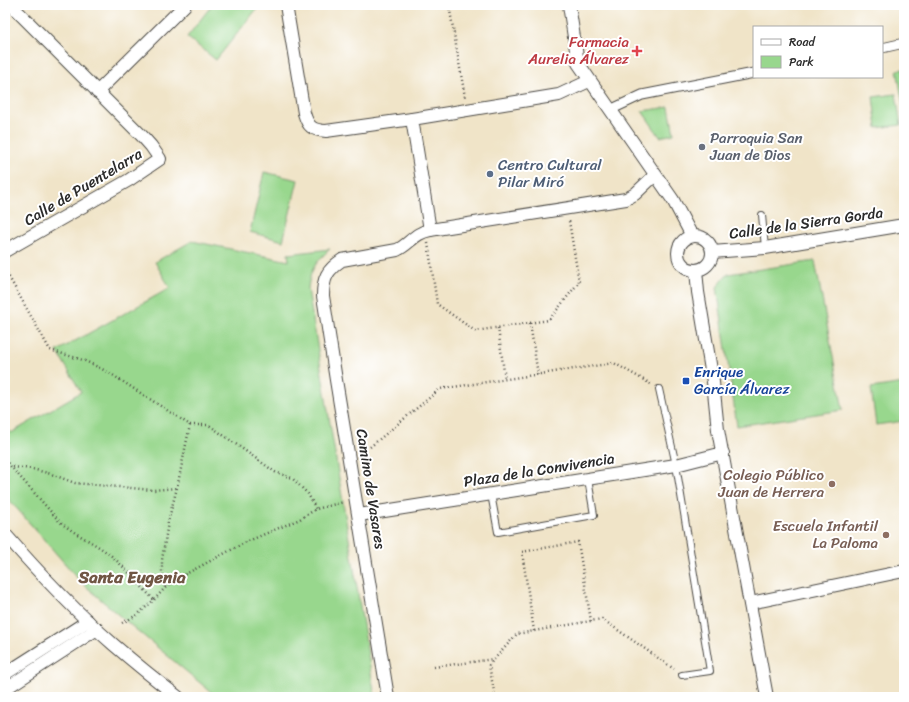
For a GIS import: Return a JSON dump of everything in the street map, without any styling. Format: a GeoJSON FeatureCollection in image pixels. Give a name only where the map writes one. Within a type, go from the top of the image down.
{"type":"FeatureCollection","features":[{"type":"Feature","properties":{"kind":"street","name":"Calle de Puentelarra"},"geometry":{"type":"LineString","coordinates":[[5,251],[129,180],[160,159],[151,146],[11,5]]}},
{"type":"Feature","properties":{"kind":"street"},"geometry":{"type":"LineString","coordinates":[[97,92],[185,5]]}},
{"type":"Feature","properties":{"kind":"street"},"geometry":{"type":"LineString","coordinates":[[286,5],[304,113],[309,126],[316,130],[326,131],[412,119],[559,95],[589,80]]}},
{"type":"Feature","properties":{"kind":"street"},"geometry":{"type":"LineString","coordinates":[[569,5],[578,63],[673,200],[692,236]]}},
{"type":"Feature","properties":{"kind":"street"},"geometry":{"type":"LineString","coordinates":[[883,48],[904,43]]}},
{"type":"Feature","properties":{"kind":"street"},"geometry":{"type":"LineString","coordinates":[[610,110],[642,94],[753,73]]}},
{"type":"Feature","properties":{"kind":"street"},"geometry":{"type":"LineString","coordinates":[[412,119],[430,230],[626,199],[635,194],[655,175]]}},
{"type":"Feature","properties":{"kind":"street","name":"Calle de la Sierra Gorda"},"geometry":{"type":"LineString","coordinates":[[712,252],[765,248],[904,225]]}},
{"type":"Feature","properties":{"kind":"street","name":"Camino de Vasares"},"geometry":{"type":"LineString","coordinates":[[388,697],[336,380],[323,287],[329,272],[342,260],[397,250],[404,247],[422,231],[430,230]]}},
{"type":"Feature","properties":{"kind":"street"},"geometry":{"type":"LineString","coordinates":[[692,236],[697,236],[706,240],[712,252],[712,258],[706,266],[696,270],[686,267],[679,258],[678,252],[682,242],[692,236]]}},
{"type":"Feature","properties":{"kind":"street"},"geometry":{"type":"LineString","coordinates":[[696,270],[698,292],[723,453],[766,697]]}},
{"type":"Feature","properties":{"kind":"street","name":"Plaza de la Convivencia"},"geometry":{"type":"LineString","coordinates":[[359,516],[676,465],[723,453]]}},
{"type":"Feature","properties":{"kind":"street"},"geometry":{"type":"LineString","coordinates":[[5,534],[50,584],[93,625],[178,697]]}},
{"type":"Feature","properties":{"kind":"street"},"geometry":{"type":"LineString","coordinates":[[750,603],[904,571]]}},
{"type":"Feature","properties":{"kind":"street"},"geometry":{"type":"LineString","coordinates":[[5,674],[93,625]]}},
{"type":"Feature","properties":{"kind":"street"},"geometry":{"type":"LineString","coordinates":[[5,689],[93,625]]}},
{"type":"Feature","properties":{"kind":"lane"},"geometry":{"type":"LineString","coordinates":[[762,215],[765,248]]}},
{"type":"Feature","properties":{"kind":"lane"},"geometry":{"type":"LineString","coordinates":[[659,389],[676,465],[710,671],[682,675]]}},
{"type":"Feature","properties":{"kind":"lane"},"geometry":{"type":"LineString","coordinates":[[491,494],[498,532],[594,515],[588,479]]}},
{"type":"Feature","properties":{"kind":"path"},"geometry":{"type":"LineString","coordinates":[[449,5],[466,98]]}},
{"type":"Feature","properties":{"kind":"path"},"geometry":{"type":"LineString","coordinates":[[430,230],[428,246],[437,304],[475,331],[549,320],[579,282],[568,221]]}},
{"type":"Feature","properties":{"kind":"path"},"geometry":{"type":"LineString","coordinates":[[5,270],[50,350],[83,360],[108,372],[190,425],[210,425],[275,472],[292,478],[308,494],[316,509]]}},
{"type":"Feature","properties":{"kind":"path"},"geometry":{"type":"LineString","coordinates":[[530,323],[538,375]]}},
{"type":"Feature","properties":{"kind":"path"},"geometry":{"type":"LineString","coordinates":[[498,328],[505,379]]}},
{"type":"Feature","properties":{"kind":"path"},"geometry":{"type":"LineString","coordinates":[[370,447],[440,389],[614,363],[659,389]]}},
{"type":"Feature","properties":{"kind":"path"},"geometry":{"type":"LineString","coordinates":[[165,588],[162,560],[168,522],[177,488],[190,425]]}},
{"type":"Feature","properties":{"kind":"path"},"geometry":{"type":"LineString","coordinates":[[5,460],[60,522],[71,531],[102,549],[114,558],[154,600]]}},
{"type":"Feature","properties":{"kind":"path"},"geometry":{"type":"LineString","coordinates":[[12,467],[32,469],[75,483],[153,490],[177,488]]}},
{"type":"Feature","properties":{"kind":"path"},"geometry":{"type":"LineString","coordinates":[[364,492],[378,491]]}},
{"type":"Feature","properties":{"kind":"path"},"geometry":{"type":"LineString","coordinates":[[122,623],[137,615],[165,588],[182,576],[246,542],[300,519],[316,509],[346,502]]}},
{"type":"Feature","properties":{"kind":"path"},"geometry":{"type":"LineString","coordinates":[[534,631],[522,552],[578,542],[591,621]]}},
{"type":"Feature","properties":{"kind":"path"},"geometry":{"type":"LineString","coordinates":[[495,697],[489,665],[517,634],[602,619],[682,675]]}},
{"type":"Feature","properties":{"kind":"path"},"geometry":{"type":"LineString","coordinates":[[434,667],[494,659]]}},
{"type":"Feature","properties":{"kind":"green space"},"geometry":{"type":"Polygon","coordinates":[[[212,5],[260,5],[216,60],[187,37],[212,5]]]}},
{"type":"Feature","properties":{"kind":"green space"},"geometry":{"type":"Polygon","coordinates":[[[904,69],[904,110],[897,70],[904,69]]]}},
{"type":"Feature","properties":{"kind":"green space"},"geometry":{"type":"Polygon","coordinates":[[[896,94],[901,125],[877,128],[873,97],[896,94]]]}},
{"type":"Feature","properties":{"kind":"green space"},"geometry":{"type":"Polygon","coordinates":[[[669,107],[674,134],[660,137],[642,111],[669,107]]]}},
{"type":"Feature","properties":{"kind":"green space"},"geometry":{"type":"Polygon","coordinates":[[[264,172],[298,180],[283,241],[250,232],[264,172]]]}},
{"type":"Feature","properties":{"kind":"green space"},"geometry":{"type":"Polygon","coordinates":[[[192,241],[289,261],[288,254],[330,249],[314,266],[310,276],[308,289],[375,697],[217,697],[81,582],[5,495],[5,424],[11,433],[81,392],[57,351],[170,288],[155,262],[192,241]]]}},
{"type":"Feature","properties":{"kind":"green space"},"geometry":{"type":"Polygon","coordinates":[[[815,261],[843,410],[737,426],[717,287],[728,274],[815,261]]]}},
{"type":"Feature","properties":{"kind":"green space"},"geometry":{"type":"Polygon","coordinates":[[[904,383],[904,421],[876,425],[871,388],[904,383]]]}},
{"type":"Feature","properties":{"kind":"place","name":"Farmacia Aurelia Álvarez"},"geometry":{"type":"Point","coordinates":[637,51]}},
{"type":"Feature","properties":{"kind":"place","name":"Parroquia San Juan de Dios"},"geometry":{"type":"Point","coordinates":[702,147]}},
{"type":"Feature","properties":{"kind":"place","name":"Centro Cultural Pilar Miró"},"geometry":{"type":"Point","coordinates":[490,174]}},
{"type":"Feature","properties":{"kind":"place","name":"Enrique García Álvarez"},"geometry":{"type":"Point","coordinates":[686,381]}},
{"type":"Feature","properties":{"kind":"place","name":"Colegio Público Juan de Herrera"},"geometry":{"type":"Point","coordinates":[832,484]}},
{"type":"Feature","properties":{"kind":"place","name":"Escuela Infantil La Paloma"},"geometry":{"type":"Point","coordinates":[886,535]}},
{"type":"Feature","properties":{"kind":"district","name":"Santa Eugenia"},"geometry":{"type":"Point","coordinates":[132,577]}}]}
